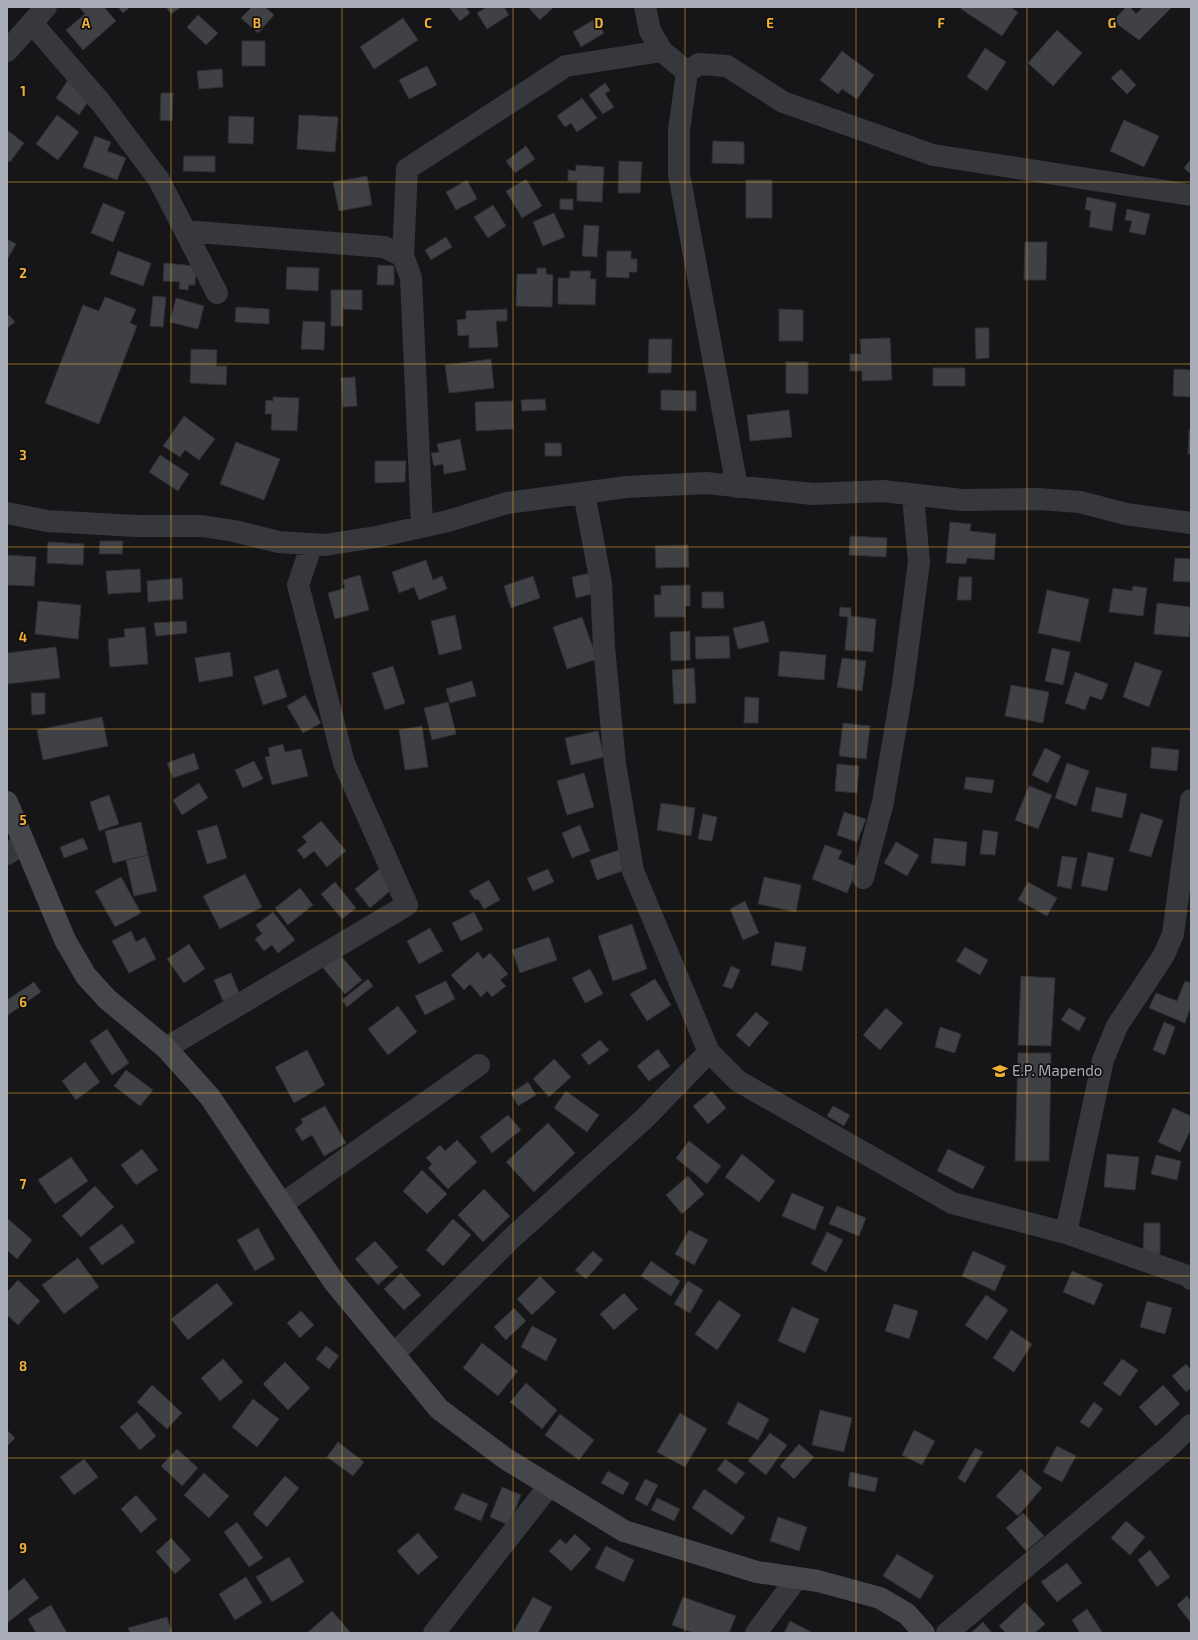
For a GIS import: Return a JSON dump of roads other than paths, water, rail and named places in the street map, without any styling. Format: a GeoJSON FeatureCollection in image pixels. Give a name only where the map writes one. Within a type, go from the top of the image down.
{"type":"FeatureCollection","features":[{"type":"Feature","properties":{"kind":"street"},"geometry":{"type":"LineString","coordinates":[[646,7],[650,31],[662,51],[686,72]]}},
{"type":"Feature","properties":{"kind":"street"},"geometry":{"type":"LineString","coordinates":[[7,51],[38,13],[102,104],[159,180],[217,292]]}},
{"type":"Feature","properties":{"kind":"street"},"geometry":{"type":"LineString","coordinates":[[422,526],[411,278],[403,256],[407,169],[566,66],[662,51]]}},
{"type":"Feature","properties":{"kind":"street"},"geometry":{"type":"LineString","coordinates":[[686,72],[699,64],[727,66],[783,102],[933,155],[1191,195]]}},
{"type":"Feature","properties":{"kind":"street"},"geometry":{"type":"LineString","coordinates":[[686,72],[679,130],[679,174],[737,486]]}},
{"type":"Feature","properties":{"kind":"street"},"geometry":{"type":"LineString","coordinates":[[185,231],[384,247],[403,256]]}},
{"type":"Feature","properties":{"kind":"street"},"geometry":{"type":"LineString","coordinates":[[7,513],[47,521],[136,526],[202,526],[234,531],[279,542],[325,545],[376,537],[448,520],[507,503],[627,487],[706,484],[813,494],[883,491],[913,496],[962,500],[1038,498],[1080,502],[1126,514],[1191,523]]}},
{"type":"Feature","properties":{"kind":"street"},"geometry":{"type":"LineString","coordinates":[[584,493],[601,583],[604,647],[615,764],[633,871],[709,1052],[738,1081],[952,1203],[1066,1233],[1190,1272]]}},
{"type":"Feature","properties":{"kind":"street"},"geometry":{"type":"LineString","coordinates":[[863,878],[883,802],[903,684],[919,562],[913,496]]}},
{"type":"Feature","properties":{"kind":"street"},"geometry":{"type":"LineString","coordinates":[[166,1048],[407,905],[344,763],[298,585],[312,544]]}},
{"type":"Feature","properties":{"kind":"street"},"geometry":{"type":"LineString","coordinates":[[1066,1233],[1103,1060],[1117,1026],[1164,955],[1173,934],[1191,800]]}},
{"type":"Feature","properties":{"kind":"street"},"geometry":{"type":"LineString","coordinates":[[7,802],[15,848],[86,976],[107,999],[166,1048],[210,1097],[334,1282],[440,1409],[506,1460],[624,1531],[757,1572],[818,1581],[880,1598],[907,1614],[924,1633]]}},
{"type":"Feature","properties":{"kind":"street"},"geometry":{"type":"LineString","coordinates":[[394,1354],[514,1236],[644,1119],[709,1052]]}},
{"type":"Feature","properties":{"kind":"street"},"geometry":{"type":"LineString","coordinates":[[282,1204],[479,1065]]}},
{"type":"Feature","properties":{"kind":"street"},"geometry":{"type":"LineString","coordinates":[[947,1633],[1172,1444],[1191,1425]]}},
{"type":"Feature","properties":{"kind":"street"},"geometry":{"type":"LineString","coordinates":[[434,1633],[549,1486]]}},
{"type":"Feature","properties":{"kind":"street"},"geometry":{"type":"LineString","coordinates":[[756,1633],[797,1578]]}},
{"type":"Feature","properties":{"kind":"place","name":"E.P. Mapendo"},"geometry":{"type":"Point","coordinates":[1000,1071]}}]}
